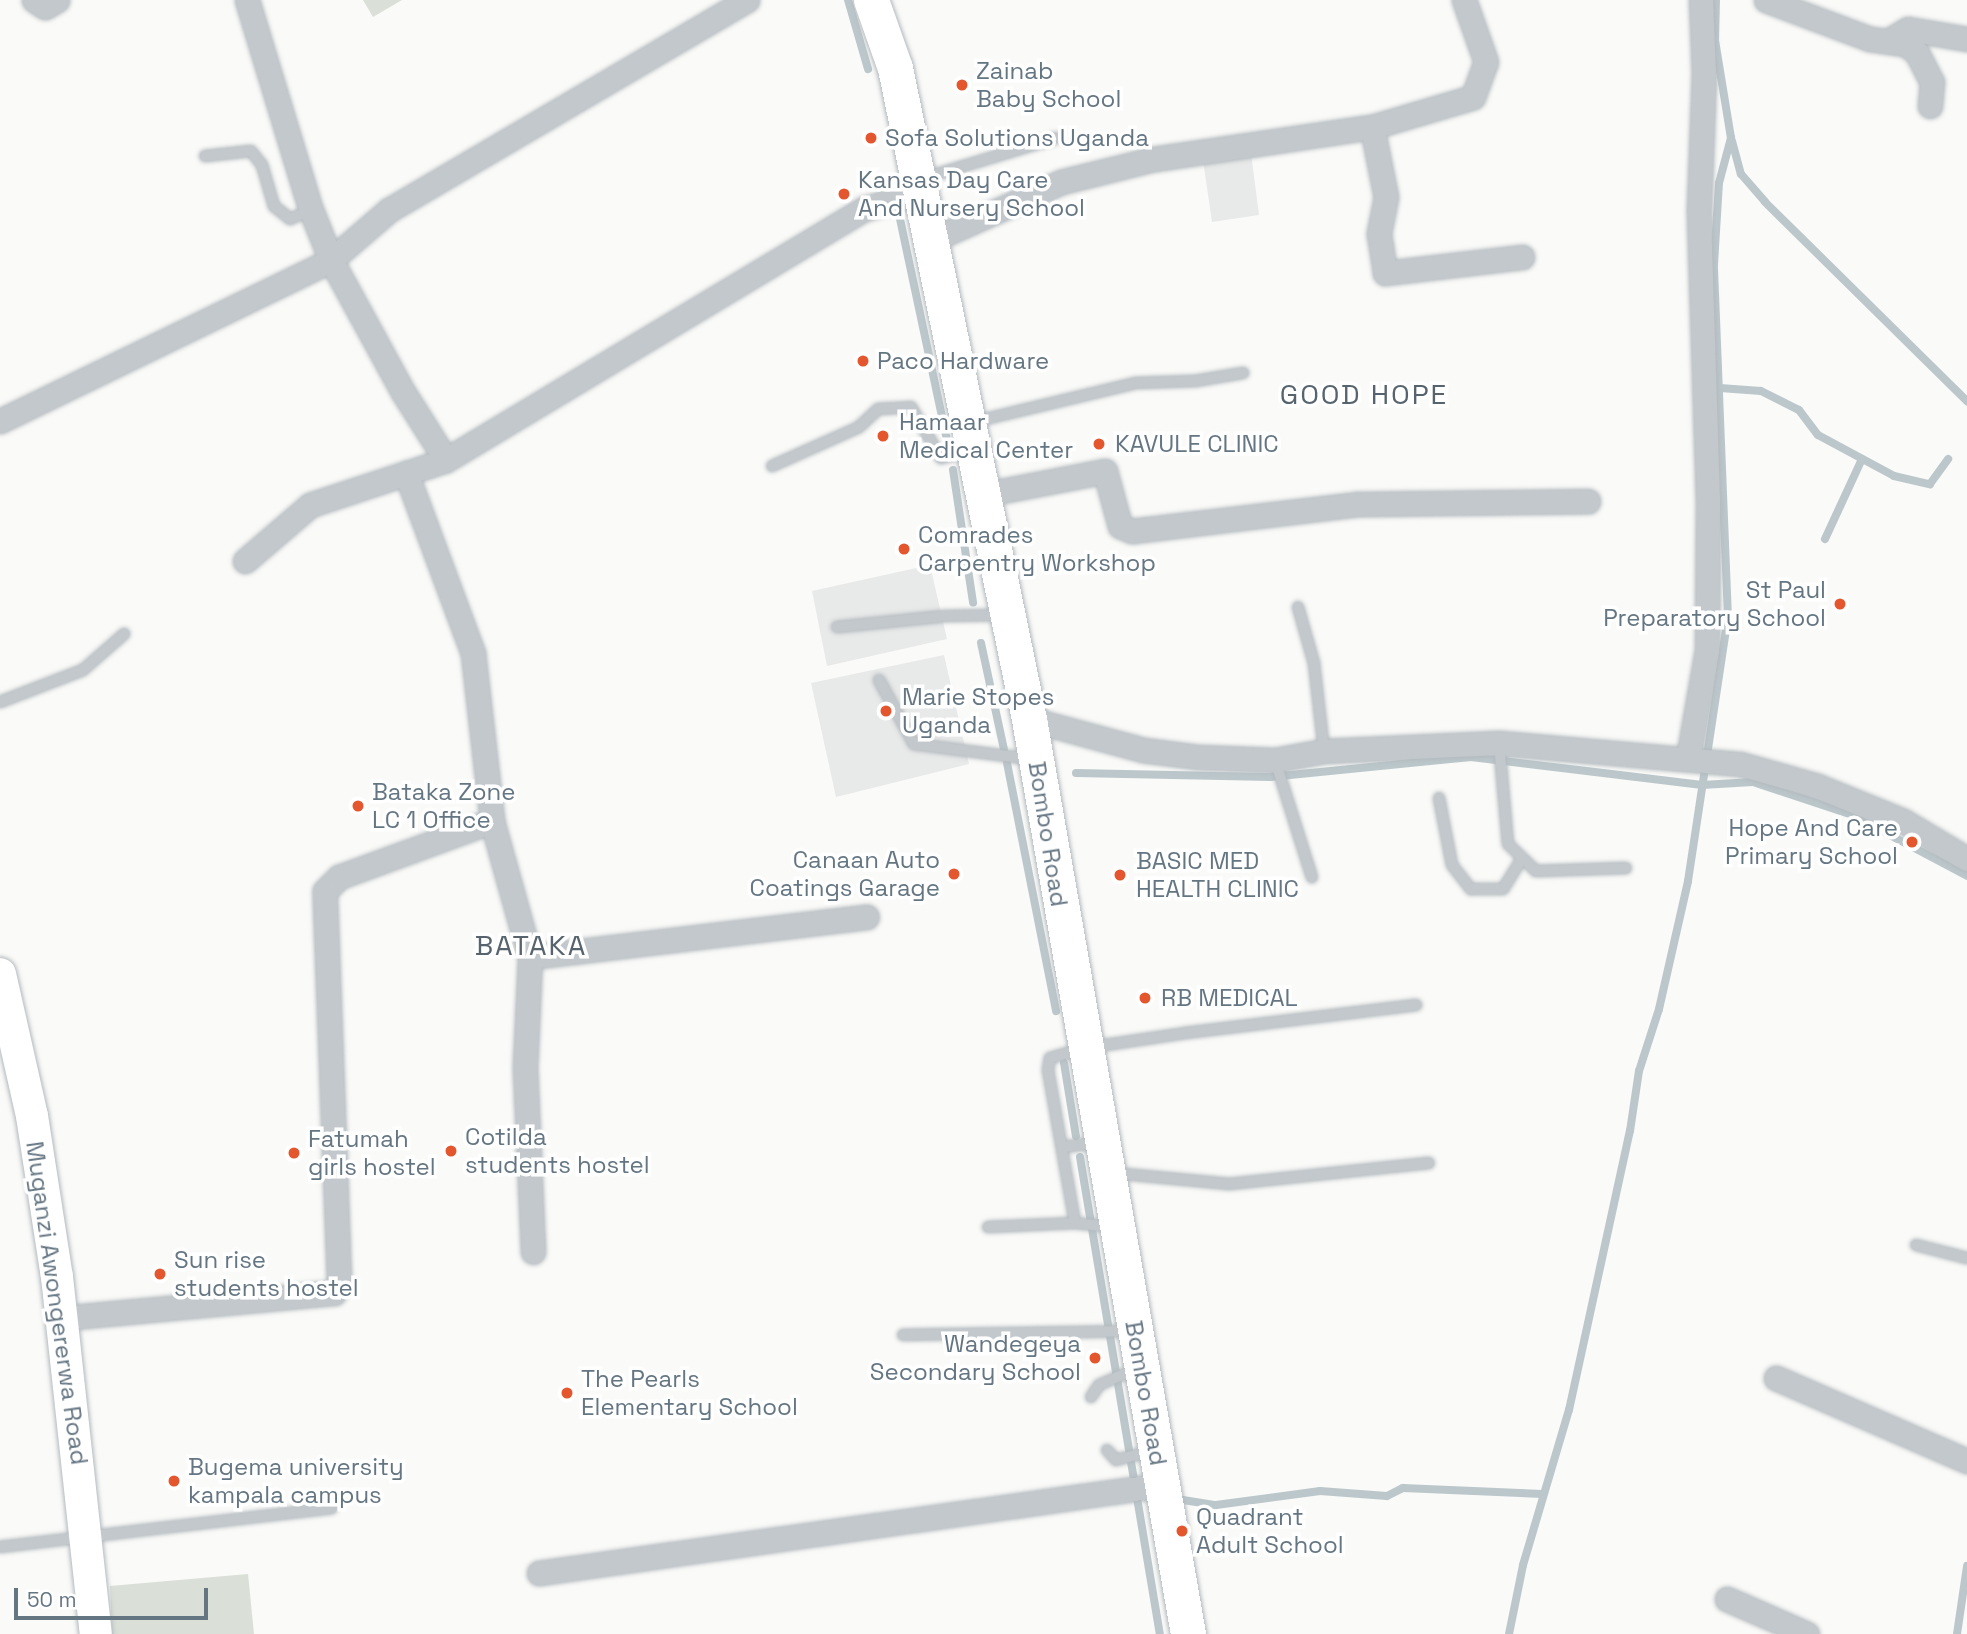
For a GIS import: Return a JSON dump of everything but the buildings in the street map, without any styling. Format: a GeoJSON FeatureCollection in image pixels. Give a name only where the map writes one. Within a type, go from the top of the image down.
{"type":"FeatureCollection","features":[{"type":"Feature","properties":{"kind":"main road","name":"Bombo Road"},"geometry":{"type":"LineString","coordinates":[[872,1],[895,68],[986,494],[1029,719],[1188,1634]]}},
{"type":"Feature","properties":{"kind":"street"},"geometry":{"type":"LineString","coordinates":[[34,0],[45,6],[57,0]]}},
{"type":"Feature","properties":{"kind":"street"},"geometry":{"type":"LineString","coordinates":[[247,0],[311,211],[331,260],[403,393],[446,460]]}},
{"type":"Feature","properties":{"kind":"street"},"geometry":{"type":"LineString","coordinates":[[0,421],[331,260],[389,209],[747,0]]}},
{"type":"Feature","properties":{"kind":"street"},"geometry":{"type":"LineString","coordinates":[[1694,760],[1707,650],[1708,500],[1699,208],[1704,74],[1701,0]]}},
{"type":"Feature","properties":{"kind":"street"},"geometry":{"type":"LineString","coordinates":[[1766,0],[1870,39],[1906,44],[1917,53],[1933,82],[1930,106]]}},
{"type":"Feature","properties":{"kind":"street"},"geometry":{"type":"LineString","coordinates":[[932,240],[1061,182],[1166,157],[1372,127],[1473,97],[1486,62],[1469,1]]}},
{"type":"Feature","properties":{"kind":"street"},"geometry":{"type":"LineString","coordinates":[[1888,41],[1908,29],[1967,39]]}},
{"type":"Feature","properties":{"kind":"street"},"geometry":{"type":"LineString","coordinates":[[1372,127],[1386,197],[1379,234],[1385,273],[1522,257]]}},
{"type":"Feature","properties":{"kind":"street"},"geometry":{"type":"LineString","coordinates":[[245,561],[310,505],[446,460],[864,209],[920,186]]}},
{"type":"Feature","properties":{"kind":"street"},"geometry":{"type":"LineString","coordinates":[[986,494],[1105,471],[1120,526],[1132,531],[1357,504],[1588,501]]}},
{"type":"Feature","properties":{"kind":"street"},"geometry":{"type":"LineString","coordinates":[[407,473],[473,653],[492,821],[530,957],[525,1068],[533,1252]]}},
{"type":"Feature","properties":{"kind":"street"},"geometry":{"type":"LineString","coordinates":[[1029,719],[1143,750],[1275,760],[1324,751],[1499,743],[1726,765],[1740,764],[1817,786],[1903,821],[1967,859]]}},
{"type":"Feature","properties":{"kind":"street"},"geometry":{"type":"LineString","coordinates":[[62,1318],[334,1293],[339,1282],[325,891],[339,877],[492,821]]}},
{"type":"Feature","properties":{"kind":"street"},"geometry":{"type":"LineString","coordinates":[[530,957],[867,917]]}},
{"type":"Feature","properties":{"kind":"street","name":"Muganzi Awongererwa Road"},"geometry":{"type":"LineString","coordinates":[[0,974],[32,1116],[62,1318],[96,1634]]}},
{"type":"Feature","properties":{"kind":"street"},"geometry":{"type":"LineString","coordinates":[[1776,1378],[1967,1461]]}},
{"type":"Feature","properties":{"kind":"street"},"geometry":{"type":"LineString","coordinates":[[539,1573],[1161,1485]]}},
{"type":"Feature","properties":{"kind":"street"},"geometry":{"type":"LineString","coordinates":[[1727,1599],[1807,1634]]}},
{"type":"Feature","properties":{"kind":"lane"},"geometry":{"type":"LineString","coordinates":[[920,186],[1056,138]]}},
{"type":"Feature","properties":{"kind":"lane"},"geometry":{"type":"LineString","coordinates":[[205,156],[251,151],[262,165],[274,206],[290,219],[311,211]]}},
{"type":"Feature","properties":{"kind":"lane"},"geometry":{"type":"LineString","coordinates":[[772,466],[859,427],[878,409],[911,407],[941,458],[973,436],[1136,383],[1195,381],[1242,373]]}},
{"type":"Feature","properties":{"kind":"lane"},"geometry":{"type":"LineString","coordinates":[[1298,607],[1314,663],[1324,751]]}},
{"type":"Feature","properties":{"kind":"lane"},"geometry":{"type":"LineString","coordinates":[[836,626],[945,616],[1009,615]]}},
{"type":"Feature","properties":{"kind":"lane"},"geometry":{"type":"LineString","coordinates":[[0,702],[83,670],[124,634]]}},
{"type":"Feature","properties":{"kind":"lane"},"geometry":{"type":"LineString","coordinates":[[879,680],[914,744],[1036,760]]}},
{"type":"Feature","properties":{"kind":"lane"},"geometry":{"type":"LineString","coordinates":[[1499,743],[1508,844],[1522,858],[1536,871],[1626,869]]}},
{"type":"Feature","properties":{"kind":"lane"},"geometry":{"type":"LineString","coordinates":[[1275,760],[1312,877]]}},
{"type":"Feature","properties":{"kind":"lane"},"geometry":{"type":"LineString","coordinates":[[1439,798],[1452,865],[1471,889],[1503,889],[1522,858]]}},
{"type":"Feature","properties":{"kind":"lane"},"geometry":{"type":"LineString","coordinates":[[1074,1223],[1048,1070],[1050,1058],[1085,1048],[1416,1005]]}},
{"type":"Feature","properties":{"kind":"lane"},"geometry":{"type":"LineString","coordinates":[[1063,1147],[1229,1184],[1429,1163]]}},
{"type":"Feature","properties":{"kind":"lane"},"geometry":{"type":"LineString","coordinates":[[988,1227],[1074,1223],[1117,1228]]}},
{"type":"Feature","properties":{"kind":"lane"},"geometry":{"type":"LineString","coordinates":[[1916,1245],[1967,1258]]}},
{"type":"Feature","properties":{"kind":"lane"},"geometry":{"type":"LineString","coordinates":[[903,1335],[1135,1331]]}},
{"type":"Feature","properties":{"kind":"lane"},"geometry":{"type":"LineString","coordinates":[[1091,1397],[1099,1385],[1141,1367]]}},
{"type":"Feature","properties":{"kind":"lane"},"geometry":{"type":"LineString","coordinates":[[1107,1450],[1116,1460],[1155,1450]]}},
{"type":"Feature","properties":{"kind":"lane"},"geometry":{"type":"LineString","coordinates":[[0,1547],[87,1539],[332,1508]]}},
{"type":"Feature","properties":{"kind":"shaded area"},"geometry":{"type":"Polygon","coordinates":[[[363,0],[402,0],[373,17],[363,0]]]}},
{"type":"Feature","properties":{"kind":"shaded area"},"geometry":{"type":"Polygon","coordinates":[[[1251,153],[1259,215],[1212,222],[1203,160],[1251,153]]]}},
{"type":"Feature","properties":{"kind":"shaded area"},"geometry":{"type":"Polygon","coordinates":[[[930,565],[947,639],[827,666],[812,591],[930,565]]]}},
{"type":"Feature","properties":{"kind":"shaded area","name":"Marie Stopes Uganda"},"geometry":{"type":"Polygon","coordinates":[[[944,655],[969,764],[836,797],[811,683],[944,655]]]}},
{"type":"Feature","properties":{"kind":"shaded area"},"geometry":{"type":"Polygon","coordinates":[[[248,1574],[254,1634],[112,1634],[110,1586],[248,1574]]]}},
{"type":"Feature","properties":{"kind":"waterway"},"geometry":{"type":"LineString","coordinates":[[848,0],[868,69]]}},
{"type":"Feature","properties":{"kind":"waterway"},"geometry":{"type":"LineString","coordinates":[[1509,1634],[1523,1565],[1569,1410],[1630,1131],[1639,1071],[1659,1009],[1688,881],[1728,618],[1714,264],[1719,183],[1731,138],[1715,40],[1716,0]]}},
{"type":"Feature","properties":{"kind":"waterway"},"geometry":{"type":"LineString","coordinates":[[1732,141],[1741,174],[1765,202],[1967,401]]}},
{"type":"Feature","properties":{"kind":"waterway"},"geometry":{"type":"LineString","coordinates":[[900,219],[948,444]]}},
{"type":"Feature","properties":{"kind":"waterway"},"geometry":{"type":"LineString","coordinates":[[1720,388],[1761,391],[1799,410],[1818,435],[1894,476],[1930,484],[1948,459]]}},
{"type":"Feature","properties":{"kind":"waterway"},"geometry":{"type":"LineString","coordinates":[[1825,539],[1862,459]]}},
{"type":"Feature","properties":{"kind":"waterway"},"geometry":{"type":"LineString","coordinates":[[953,470],[973,602]]}},
{"type":"Feature","properties":{"kind":"waterway"},"geometry":{"type":"LineString","coordinates":[[981,643],[1004,749]]}},
{"type":"Feature","properties":{"kind":"waterway"},"geometry":{"type":"LineString","coordinates":[[1076,773],[1270,777],[1471,757],[1702,785],[1753,782],[1852,815],[1967,876]]}},
{"type":"Feature","properties":{"kind":"waterway"},"geometry":{"type":"LineString","coordinates":[[1007,763],[1056,1011]]}},
{"type":"Feature","properties":{"kind":"waterway"},"geometry":{"type":"LineString","coordinates":[[1064,1063],[1076,1136]]}},
{"type":"Feature","properties":{"kind":"waterway"},"geometry":{"type":"LineString","coordinates":[[1080,1157],[1160,1634]]}},
{"type":"Feature","properties":{"kind":"waterway"},"geometry":{"type":"LineString","coordinates":[[1183,1500],[1216,1505],[1320,1491],[1387,1496],[1403,1488],[1543,1494]]}},
{"type":"Feature","properties":{"kind":"waterway"},"geometry":{"type":"LineString","coordinates":[[1957,1634],[1967,1566]]}},
{"type":"Feature","properties":{"kind":"place","name":"Zainab Baby School"},"geometry":{"type":"Point","coordinates":[962,85]}},
{"type":"Feature","properties":{"kind":"place","name":"Sofa Solutions Uganda"},"geometry":{"type":"Point","coordinates":[871,138]}},
{"type":"Feature","properties":{"kind":"place","name":"Kansas Day Care And Nursery School"},"geometry":{"type":"Point","coordinates":[844,194]}},
{"type":"Feature","properties":{"kind":"place","name":"Paco Hardware"},"geometry":{"type":"Point","coordinates":[863,361]}},
{"type":"Feature","properties":{"kind":"place","name":"Hamaar Medical Center"},"geometry":{"type":"Point","coordinates":[883,436]}},
{"type":"Feature","properties":{"kind":"place","name":"KAVULE CLINIC"},"geometry":{"type":"Point","coordinates":[1099,444]}},
{"type":"Feature","properties":{"kind":"place","name":"Comrades Carpentry Workshop"},"geometry":{"type":"Point","coordinates":[904,549]}},
{"type":"Feature","properties":{"kind":"place","name":"St Paul Preparatory School"},"geometry":{"type":"Point","coordinates":[1840,604]}},
{"type":"Feature","properties":{"kind":"place","name":"Marie Stopes Uganda"},"geometry":{"type":"Point","coordinates":[886,711]}},
{"type":"Feature","properties":{"kind":"place","name":"Bataka Zone LC 1 Office"},"geometry":{"type":"Point","coordinates":[358,806]}},
{"type":"Feature","properties":{"kind":"place","name":"Hope And Care Primary School"},"geometry":{"type":"Point","coordinates":[1912,842]}},
{"type":"Feature","properties":{"kind":"place","name":"Canaan Auto Coatings Garage"},"geometry":{"type":"Point","coordinates":[954,874]}},
{"type":"Feature","properties":{"kind":"place","name":"BASIC MED HEALTH CLINIC"},"geometry":{"type":"Point","coordinates":[1120,875]}},
{"type":"Feature","properties":{"kind":"place","name":"RB MEDICAL"},"geometry":{"type":"Point","coordinates":[1145,998]}},
{"type":"Feature","properties":{"kind":"place","name":"Cotilda students hostel"},"geometry":{"type":"Point","coordinates":[451,1151]}},
{"type":"Feature","properties":{"kind":"place","name":"Fatumah girls hostel"},"geometry":{"type":"Point","coordinates":[294,1153]}},
{"type":"Feature","properties":{"kind":"place","name":"Sun rise students hostel"},"geometry":{"type":"Point","coordinates":[160,1274]}},
{"type":"Feature","properties":{"kind":"place","name":"Wandegeya Secondary School"},"geometry":{"type":"Point","coordinates":[1095,1358]}},
{"type":"Feature","properties":{"kind":"place","name":"The Pearls Elementary School"},"geometry":{"type":"Point","coordinates":[567,1393]}},
{"type":"Feature","properties":{"kind":"place","name":"Bugema university kampala campus"},"geometry":{"type":"Point","coordinates":[174,1481]}},
{"type":"Feature","properties":{"kind":"place","name":"Quadrant Adult School"},"geometry":{"type":"Point","coordinates":[1182,1531]}},
{"type":"Feature","properties":{"kind":"district","name":"GOOD HOPE"},"geometry":{"type":"Point","coordinates":[1364,394]}},
{"type":"Feature","properties":{"kind":"district","name":"BATAKA"},"geometry":{"type":"Point","coordinates":[531,945]}}]}
